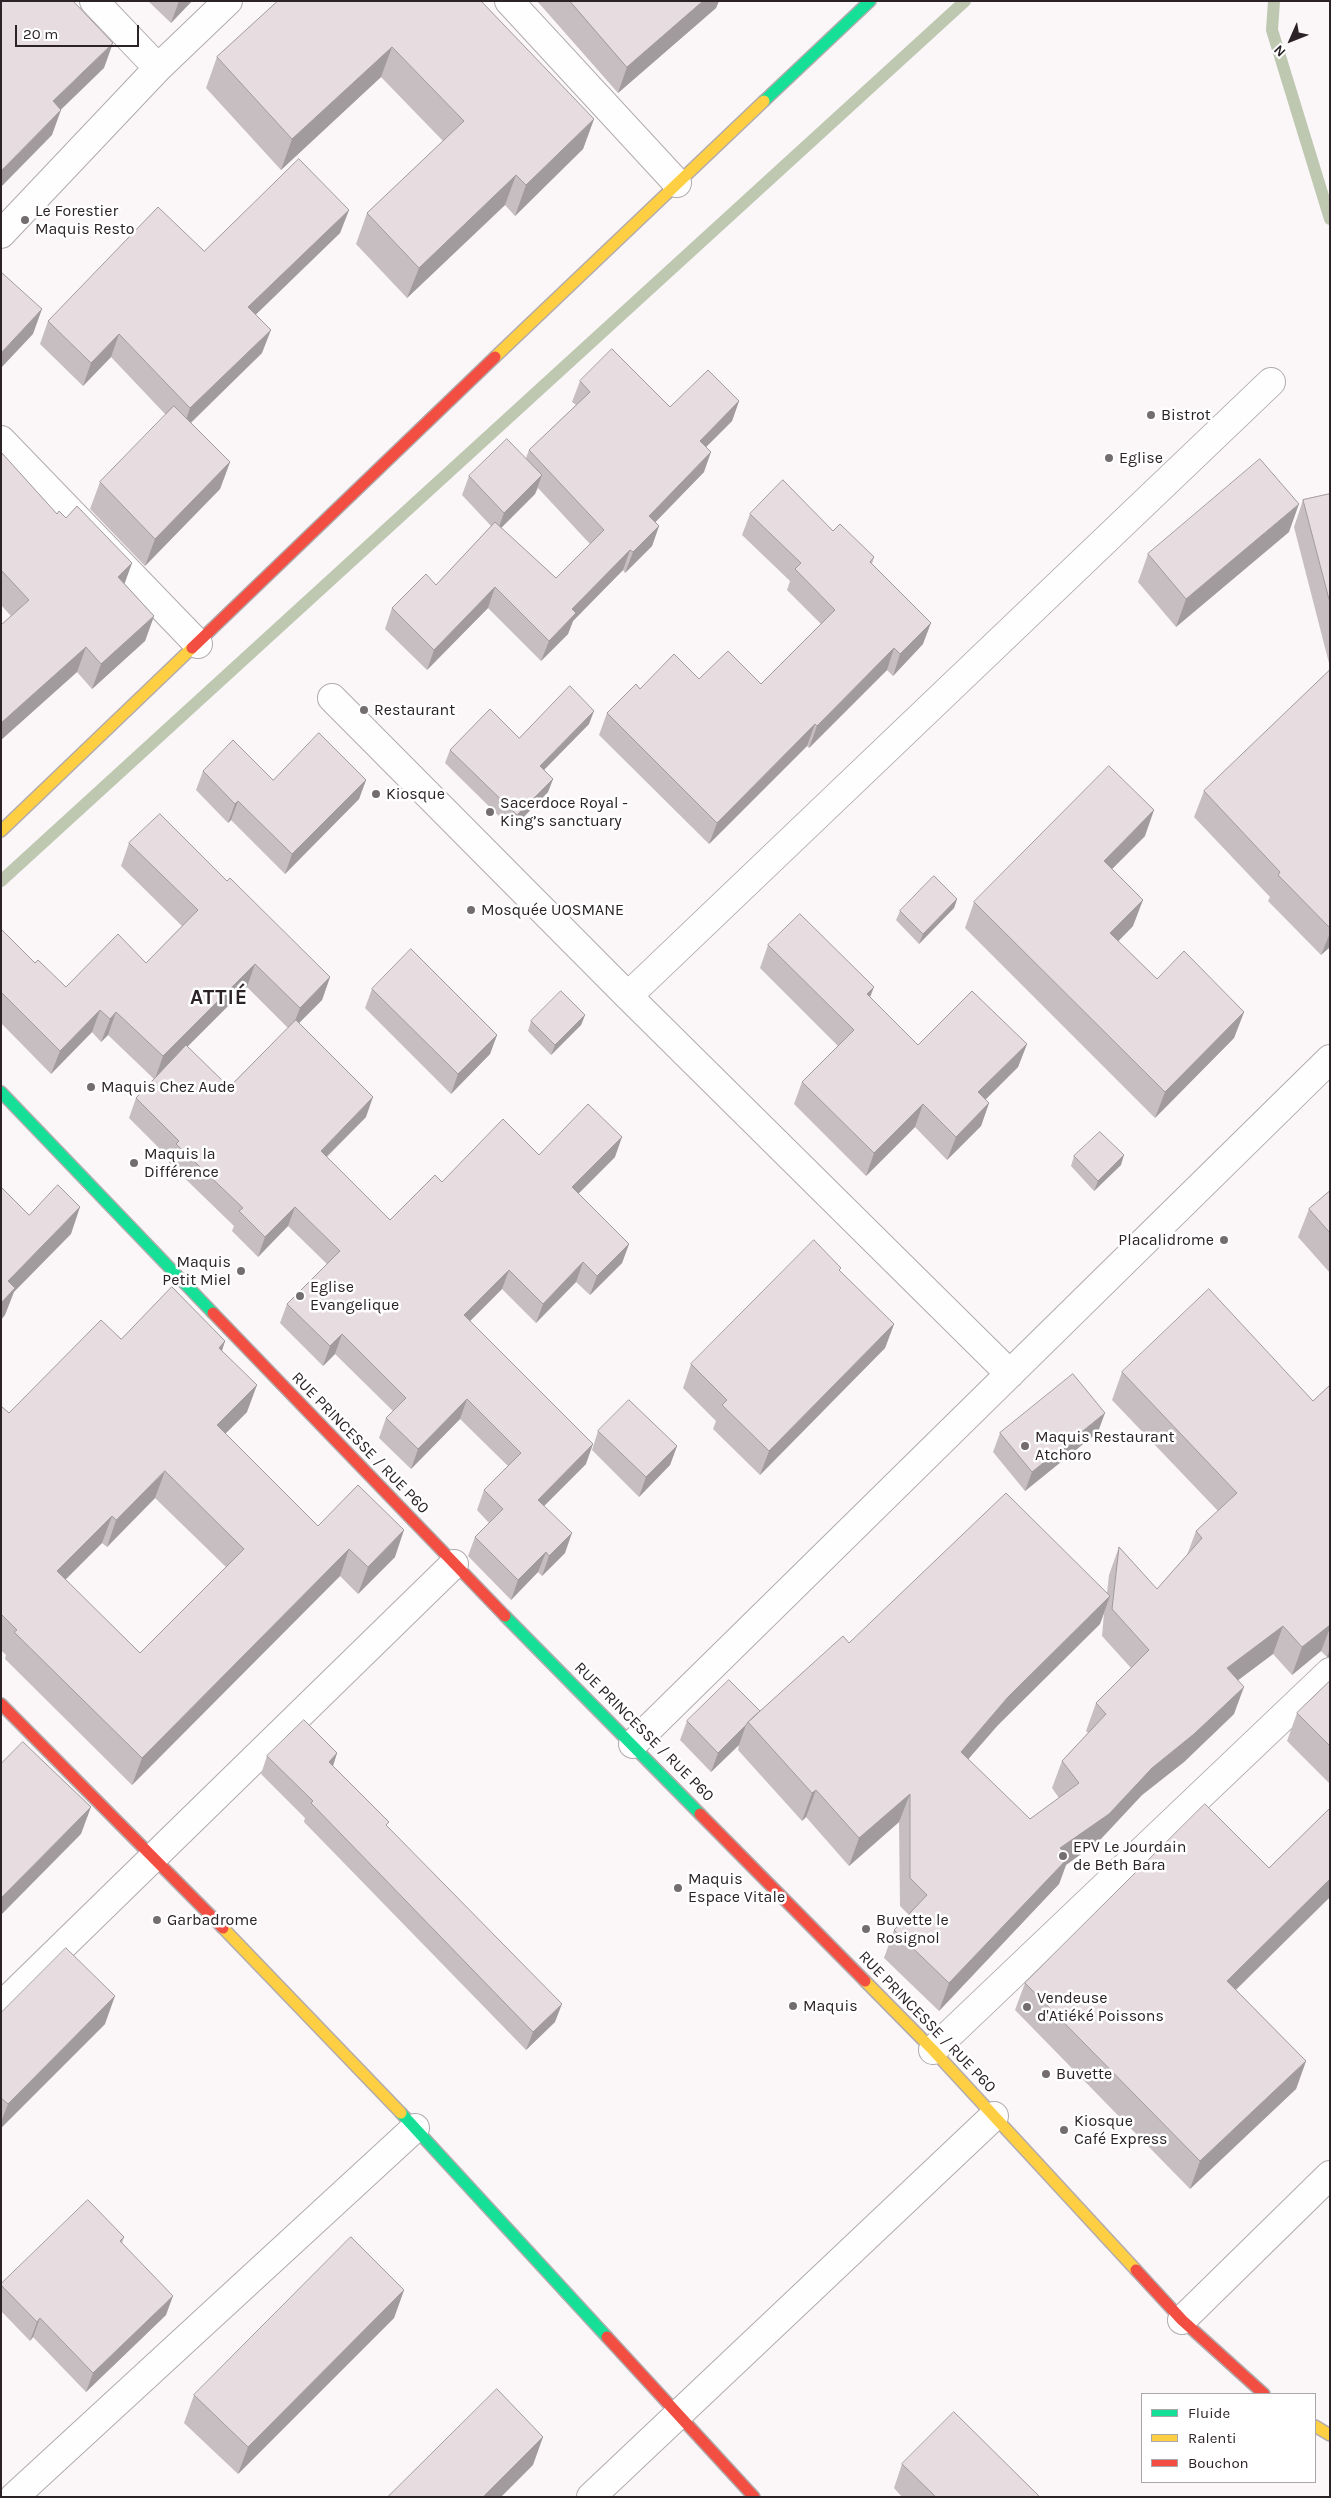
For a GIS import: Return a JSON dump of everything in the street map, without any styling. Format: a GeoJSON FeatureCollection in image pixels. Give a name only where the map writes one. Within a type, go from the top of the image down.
{"type":"FeatureCollection","features":[{"type":"Feature","properties":{"kind":"street"},"geometry":{"type":"LineString","coordinates":[[94,1],[158,68]]}},
{"type":"Feature","properties":{"kind":"street"},"geometry":{"type":"LineString","coordinates":[[1,234],[158,68],[228,1]]}},
{"type":"Feature","properties":{"kind":"street"},"geometry":{"type":"LineString","coordinates":[[509,1],[676,183]]}},
{"type":"Feature","properties":{"kind":"street"},"geometry":{"type":"LineString","coordinates":[[1,831],[198,644],[676,183],[870,1]]}},
{"type":"Feature","properties":{"kind":"street"},"geometry":{"type":"LineString","coordinates":[[628,996],[1271,382]]}},
{"type":"Feature","properties":{"kind":"street"},"geometry":{"type":"LineString","coordinates":[[1,440],[198,644]]}},
{"type":"Feature","properties":{"kind":"street"},"geometry":{"type":"LineString","coordinates":[[332,698],[628,996],[1010,1374]]}},
{"type":"Feature","properties":{"kind":"street"},"geometry":{"type":"LineString","coordinates":[[633,1744],[1330,1059]]}},
{"type":"Feature","properties":{"kind":"street","name":"RUE PRINCESSE / RUE P60"},"geometry":{"type":"LineString","coordinates":[[1,1092],[454,1564],[933,2050],[1182,2320],[1263,2393]]}},
{"type":"Feature","properties":{"kind":"street"},"geometry":{"type":"LineString","coordinates":[[1,2006],[454,1564]]}},
{"type":"Feature","properties":{"kind":"street"},"geometry":{"type":"LineString","coordinates":[[933,2050],[1330,1672]]}},
{"type":"Feature","properties":{"kind":"street"},"geometry":{"type":"LineString","coordinates":[[1,1704],[154,1858],[415,2128],[754,2497]]}},
{"type":"Feature","properties":{"kind":"street"},"geometry":{"type":"LineString","coordinates":[[591,2497],[994,2116]]}},
{"type":"Feature","properties":{"kind":"street"},"geometry":{"type":"LineString","coordinates":[[14,2497],[415,2128]]}},
{"type":"Feature","properties":{"kind":"street"},"geometry":{"type":"LineString","coordinates":[[1182,2320],[1330,2175]]}},
{"type":"Feature","properties":{"kind":"street"},"geometry":{"type":"LineString","coordinates":[[1316,2427],[1330,2435]]}},
{"type":"Feature","properties":{"kind":"building"},"geometry":{"type":"Polygon","coordinates":[[[1,1],[73,1],[113,43],[53,101],[61,110],[1,171],[1,1]]]}},
{"type":"Feature","properties":{"kind":"building"},"geometry":{"type":"Polygon","coordinates":[[[278,1],[481,1],[594,119],[526,185],[516,175],[419,268],[367,213],[464,121],[392,47],[292,139],[217,57],[278,1]]]}},
{"type":"Feature","properties":{"kind":"building"},"geometry":{"type":"Polygon","coordinates":[[[570,1],[703,1],[627,67],[570,1]]]}},
{"type":"Feature","properties":{"kind":"building"},"geometry":{"type":"Polygon","coordinates":[[[299,159],[349,210],[248,307],[271,330],[190,408],[119,334],[91,363],[48,321],[158,207],[204,251],[299,159]]]}},
{"type":"Feature","properties":{"kind":"building"},"geometry":{"type":"Polygon","coordinates":[[[1,272],[42,309],[1,353],[1,272]]]}},
{"type":"Feature","properties":{"kind":"building"},"geometry":{"type":"Polygon","coordinates":[[[612,349],[670,407],[708,370],[739,401],[700,441],[711,452],[649,516],[659,526],[633,552],[630,550],[572,609],[576,613],[549,641],[495,587],[434,650],[392,608],[426,574],[436,585],[495,522],[556,578],[604,530],[529,450],[590,392],[580,381],[612,349]]]}},
{"type":"Feature","properties":{"kind":"building"},"geometry":{"type":"Polygon","coordinates":[[[174,406],[230,462],[155,539],[100,482],[174,406]]]}},
{"type":"Feature","properties":{"kind":"building"},"geometry":{"type":"Polygon","coordinates":[[[507,439],[542,475],[504,513],[469,476],[507,439]]]}},
{"type":"Feature","properties":{"kind":"building"},"geometry":{"type":"Polygon","coordinates":[[[1,452],[57,514],[59,511],[66,518],[77,506],[132,563],[118,577],[154,616],[101,664],[86,647],[1,723],[1,625],[29,600],[1,570],[1,452]]]}},
{"type":"Feature","properties":{"kind":"building"},"geometry":{"type":"Polygon","coordinates":[[[1260,459],[1299,504],[1186,599],[1148,554],[1260,459]]]}},
{"type":"Feature","properties":{"kind":"building"},"geometry":{"type":"Polygon","coordinates":[[[783,480],[833,531],[840,524],[874,557],[870,562],[931,623],[900,654],[894,648],[717,823],[607,713],[636,684],[640,689],[674,654],[699,679],[728,651],[761,684],[835,610],[795,569],[801,563],[750,514],[783,480]]]}},
{"type":"Feature","properties":{"kind":"building"},"geometry":{"type":"Polygon","coordinates":[[[1330,494],[1330,603],[1303,500],[1330,494]]]}},
{"type":"Feature","properties":{"kind":"building"},"geometry":{"type":"Polygon","coordinates":[[[1330,670],[1330,928],[1278,875],[1280,872],[1204,791],[1330,670]]]}},
{"type":"Feature","properties":{"kind":"building"},"geometry":{"type":"Polygon","coordinates":[[[570,686],[594,711],[540,766],[553,779],[517,815],[450,750],[490,709],[519,738],[570,686]]]}},
{"type":"Feature","properties":{"kind":"building"},"geometry":{"type":"Polygon","coordinates":[[[319,733],[366,780],[292,854],[238,801],[235,804],[203,771],[233,740],[273,780],[319,733]]]}},
{"type":"Feature","properties":{"kind":"building"},"geometry":{"type":"Polygon","coordinates":[[[1109,766],[1154,810],[1104,861],[1143,900],[1110,933],[1157,979],[1184,951],[1244,1012],[1165,1092],[974,902],[1109,766]]]}},
{"type":"Feature","properties":{"kind":"building"},"geometry":{"type":"Polygon","coordinates":[[[160,814],[227,881],[230,878],[330,977],[300,1008],[255,964],[163,1056],[116,1012],[110,1019],[100,1010],[60,1051],[1,992],[1,929],[35,963],[38,960],[66,987],[118,934],[146,963],[198,910],[129,843],[160,814]]]}},
{"type":"Feature","properties":{"kind":"building"},"geometry":{"type":"Polygon","coordinates":[[[934,876],[957,899],[923,934],[900,911],[934,876]]]}},
{"type":"Feature","properties":{"kind":"building"},"geometry":{"type":"Polygon","coordinates":[[[800,914],[874,987],[867,994],[918,1045],[972,991],[1027,1044],[978,1092],[989,1103],[956,1137],[923,1104],[874,1153],[802,1082],[854,1030],[768,945],[800,914]]]}},
{"type":"Feature","properties":{"kind":"building"},"geometry":{"type":"Polygon","coordinates":[[[411,949],[497,1035],[458,1074],[372,989],[411,949]]]}},
{"type":"Feature","properties":{"kind":"building"},"geometry":{"type":"Polygon","coordinates":[[[561,991],[585,1015],[555,1045],[531,1021],[561,991]]]}},
{"type":"Feature","properties":{"kind":"building"},"geometry":{"type":"Polygon","coordinates":[[[296,1020],[373,1097],[321,1151],[390,1220],[435,1175],[442,1182],[503,1119],[539,1155],[588,1104],[622,1137],[572,1187],[629,1244],[597,1276],[583,1262],[543,1304],[509,1270],[464,1315],[593,1444],[538,1500],[572,1533],[549,1556],[546,1552],[518,1580],[475,1537],[503,1509],[484,1490],[521,1453],[467,1399],[418,1449],[386,1418],[406,1398],[342,1334],[330,1346],[287,1304],[340,1251],[295,1207],[265,1237],[239,1211],[243,1208],[176,1144],[179,1141],[136,1098],[186,1045],[229,1087],[296,1020]]]}},
{"type":"Feature","properties":{"kind":"building"},"geometry":{"type":"Polygon","coordinates":[[[1100,1132],[1124,1155],[1098,1181],[1074,1156],[1100,1132]]]}},
{"type":"Feature","properties":{"kind":"building"},"geometry":{"type":"Polygon","coordinates":[[[58,1185],[80,1207],[8,1281],[15,1288],[1,1303],[1,1187],[29,1215],[58,1185]]]}},
{"type":"Feature","properties":{"kind":"building"},"geometry":{"type":"Polygon","coordinates":[[[1330,1191],[1330,1233],[1309,1209],[1330,1191]]]}},
{"type":"Feature","properties":{"kind":"building"},"geometry":{"type":"Polygon","coordinates":[[[814,1240],[841,1268],[839,1270],[894,1324],[769,1451],[722,1405],[727,1400],[691,1364],[814,1240]]]}},
{"type":"Feature","properties":{"kind":"building"},"geometry":{"type":"Polygon","coordinates":[[[172,1287],[225,1341],[219,1348],[257,1385],[217,1425],[318,1526],[358,1485],[404,1530],[368,1567],[349,1549],[142,1758],[14,1632],[17,1630],[1,1614],[1,1406],[9,1413],[101,1320],[121,1339],[172,1287]],[[165,1471],[116,1520],[112,1516],[57,1571],[140,1653],[244,1549],[165,1471]]]}},
{"type":"Feature","properties":{"kind":"building"},"geometry":{"type":"Polygon","coordinates":[[[1209,1289],[1313,1401],[1330,1385],[1330,1625],[1302,1647],[1283,1626],[1227,1668],[1244,1687],[1194,1734],[1152,1768],[1109,1814],[1060,1848],[1069,1857],[949,1983],[894,1930],[927,1895],[910,1878],[910,1794],[859,1838],[816,1790],[812,1793],[748,1722],[843,1636],[849,1643],[1006,1493],[1110,1596],[1008,1697],[961,1752],[1030,1819],[1079,1783],[1062,1761],[1106,1714],[1096,1703],[1149,1650],[1112,1609],[1119,1547],[1157,1589],[1202,1538],[1196,1531],[1237,1493],[1122,1372],[1209,1289]]]}},
{"type":"Feature","properties":{"kind":"building"},"geometry":{"type":"Polygon","coordinates":[[[1073,1374],[1105,1413],[1032,1472],[1000,1433],[1073,1374]]]}},
{"type":"Feature","properties":{"kind":"building"},"geometry":{"type":"Polygon","coordinates":[[[629,1400],[677,1446],[646,1477],[598,1431],[629,1400]]]}},
{"type":"Feature","properties":{"kind":"building"},"geometry":{"type":"Polygon","coordinates":[[[729,1680],[760,1711],[718,1753],[687,1721],[729,1680]]]}},
{"type":"Feature","properties":{"kind":"building"},"geometry":{"type":"Polygon","coordinates":[[[1330,1681],[1330,1746],[1297,1713],[1330,1681]]]}},
{"type":"Feature","properties":{"kind":"building"},"geometry":{"type":"Polygon","coordinates":[[[304,1720],[337,1753],[329,1762],[389,1822],[386,1825],[562,2004],[533,2032],[311,1803],[313,1801],[267,1756],[304,1720]]]}},
{"type":"Feature","properties":{"kind":"building"},"geometry":{"type":"Polygon","coordinates":[[[23,1742],[91,1807],[1,1898],[1,1764],[23,1742]]]}},
{"type":"Feature","properties":{"kind":"building"},"geometry":{"type":"Polygon","coordinates":[[[1205,1804],[1269,1868],[1330,1808],[1330,1879],[1227,1981],[1306,2061],[1200,2161],[1025,1983],[1205,1804]]]}},
{"type":"Feature","properties":{"kind":"building"},"geometry":{"type":"Polygon","coordinates":[[[66,1948],[115,1996],[8,2104],[1,2098],[1,2013],[66,1948]]]}},
{"type":"Feature","properties":{"kind":"building"},"geometry":{"type":"Polygon","coordinates":[[[88,2200],[124,2237],[120,2241],[173,2296],[93,2373],[40,2318],[37,2322],[1,2285],[88,2200]]]}},
{"type":"Feature","properties":{"kind":"building"},"geometry":{"type":"Polygon","coordinates":[[[351,2237],[404,2290],[248,2447],[194,2395],[351,2237]]]}},
{"type":"Feature","properties":{"kind":"building"},"geometry":{"type":"Polygon","coordinates":[[[497,2389],[543,2437],[483,2497],[388,2497],[497,2389]]]}},
{"type":"Feature","properties":{"kind":"building"},"geometry":{"type":"Polygon","coordinates":[[[954,2412],[1040,2497],[936,2497],[902,2464],[954,2412]]]}},
{"type":"Feature","properties":{"kind":"waterway"},"geometry":{"type":"LineString","coordinates":[[1,881],[965,1]]}},
{"type":"Feature","properties":{"kind":"waterway"},"geometry":{"type":"LineString","coordinates":[[1274,1],[1272,30],[1330,219]]}},
{"type":"Feature","properties":{"kind":"traffic: fast"},"geometry":{"type":"LineString","coordinates":[[764,101],[870,1]]}},
{"type":"Feature","properties":{"kind":"traffic: fast"},"geometry":{"type":"LineString","coordinates":[[1,1092],[213,1313]]}},
{"type":"Feature","properties":{"kind":"traffic: fast"},"geometry":{"type":"LineString","coordinates":[[505,1616],[700,1814]]}},
{"type":"Feature","properties":{"kind":"traffic: fast"},"geometry":{"type":"LineString","coordinates":[[401,2113],[607,2337]]}},
{"type":"Feature","properties":{"kind":"traffic: slow"},"geometry":{"type":"LineString","coordinates":[[495,357],[764,101]]}},
{"type":"Feature","properties":{"kind":"traffic: slow"},"geometry":{"type":"LineString","coordinates":[[1,831],[192,648]]}},
{"type":"Feature","properties":{"kind":"traffic: slow"},"geometry":{"type":"LineString","coordinates":[[223,1928],[401,2113]]}},
{"type":"Feature","properties":{"kind":"traffic: slow"},"geometry":{"type":"LineString","coordinates":[[865,1981],[933,2050],[1136,2270]]}},
{"type":"Feature","properties":{"kind":"traffic: slow"},"geometry":{"type":"LineString","coordinates":[[1316,2427],[1330,2435]]}},
{"type":"Feature","properties":{"kind":"traffic: jam"},"geometry":{"type":"LineString","coordinates":[[192,648],[495,357]]}},
{"type":"Feature","properties":{"kind":"traffic: jam"},"geometry":{"type":"LineString","coordinates":[[213,1313],[505,1616]]}},
{"type":"Feature","properties":{"kind":"traffic: jam"},"geometry":{"type":"LineString","coordinates":[[1,1704],[223,1928]]}},
{"type":"Feature","properties":{"kind":"traffic: jam"},"geometry":{"type":"LineString","coordinates":[[700,1814],[865,1981]]}},
{"type":"Feature","properties":{"kind":"traffic: jam"},"geometry":{"type":"LineString","coordinates":[[1136,2270],[1182,2320],[1263,2393]]}},
{"type":"Feature","properties":{"kind":"traffic: jam"},"geometry":{"type":"LineString","coordinates":[[607,2337],[754,2497]]}},
{"type":"Feature","properties":{"kind":"place","name":"Le Forestier Maquis Resto"},"geometry":{"type":"Point","coordinates":[25,220]}},
{"type":"Feature","properties":{"kind":"place","name":"Bistrot"},"geometry":{"type":"Point","coordinates":[1151,415]}},
{"type":"Feature","properties":{"kind":"place","name":"Eglise"},"geometry":{"type":"Point","coordinates":[1109,458]}},
{"type":"Feature","properties":{"kind":"place","name":"Restaurant"},"geometry":{"type":"Point","coordinates":[364,710]}},
{"type":"Feature","properties":{"kind":"place","name":"Kiosque"},"geometry":{"type":"Point","coordinates":[376,794]}},
{"type":"Feature","properties":{"kind":"place","name":"Sacerdoce Royal - King’s sanctuary"},"geometry":{"type":"Point","coordinates":[490,812]}},
{"type":"Feature","properties":{"kind":"place","name":"Mosquée UOSMANE"},"geometry":{"type":"Point","coordinates":[471,910]}},
{"type":"Feature","properties":{"kind":"place","name":"Maquis Chez Aude"},"geometry":{"type":"Point","coordinates":[91,1087]}},
{"type":"Feature","properties":{"kind":"place","name":"Maquis la Différence"},"geometry":{"type":"Point","coordinates":[134,1163]}},
{"type":"Feature","properties":{"kind":"place","name":"Placalidrome"},"geometry":{"type":"Point","coordinates":[1224,1240]}},
{"type":"Feature","properties":{"kind":"place","name":"Maquis Petit Miel"},"geometry":{"type":"Point","coordinates":[241,1271]}},
{"type":"Feature","properties":{"kind":"place","name":"Eglise Evangelique"},"geometry":{"type":"Point","coordinates":[300,1296]}},
{"type":"Feature","properties":{"kind":"place","name":"Maquis Restaurant Atchoro"},"geometry":{"type":"Point","coordinates":[1025,1446]}},
{"type":"Feature","properties":{"kind":"place","name":"EPV Le Jourdain de Beth Bara"},"geometry":{"type":"Point","coordinates":[1063,1856]}},
{"type":"Feature","properties":{"kind":"place","name":"Maquis Espace Vitale"},"geometry":{"type":"Point","coordinates":[678,1888]}},
{"type":"Feature","properties":{"kind":"place","name":"Garbadrome"},"geometry":{"type":"Point","coordinates":[157,1920]}},
{"type":"Feature","properties":{"kind":"place","name":"Buvette le Rosignol"},"geometry":{"type":"Point","coordinates":[866,1929]}},
{"type":"Feature","properties":{"kind":"place","name":"Maquis"},"geometry":{"type":"Point","coordinates":[793,2006]}},
{"type":"Feature","properties":{"kind":"place","name":"Vendeuse d'Atiéké Poissons"},"geometry":{"type":"Point","coordinates":[1027,2007]}},
{"type":"Feature","properties":{"kind":"place","name":"Buvette"},"geometry":{"type":"Point","coordinates":[1046,2074]}},
{"type":"Feature","properties":{"kind":"place","name":"Kiosque Café Express"},"geometry":{"type":"Point","coordinates":[1064,2130]}},
{"type":"Feature","properties":{"kind":"district","name":"ATTIÉ"},"geometry":{"type":"Point","coordinates":[219,998]}}]}
